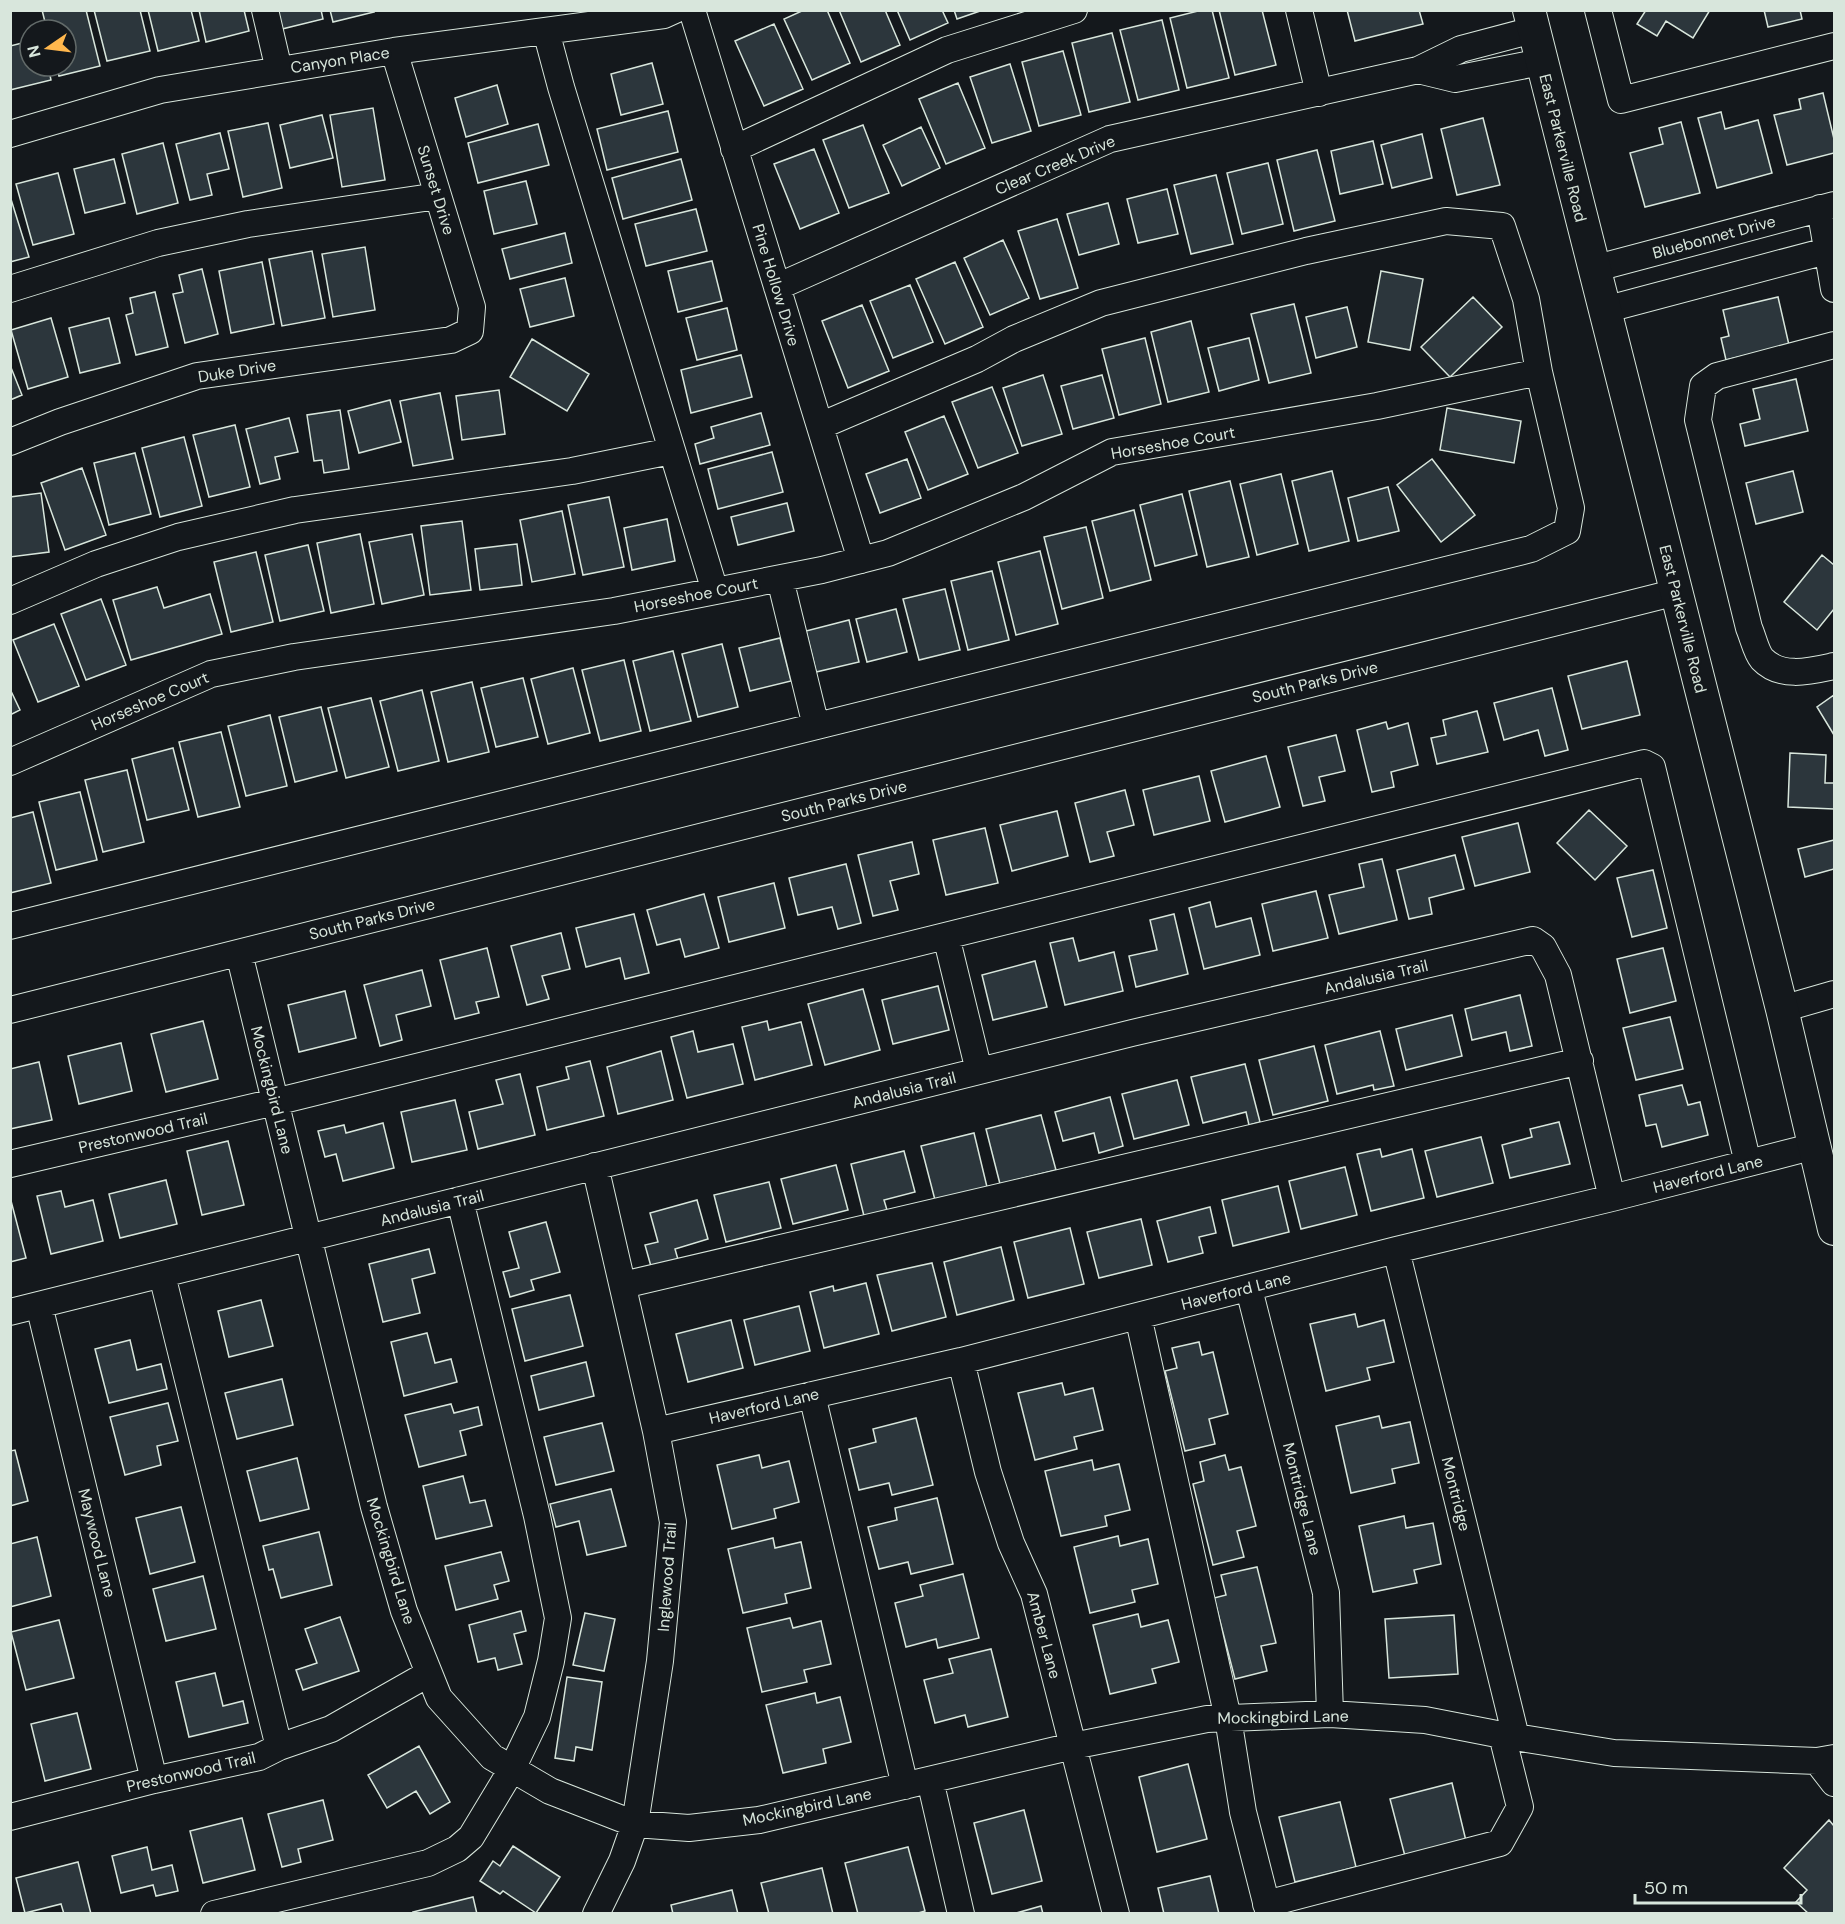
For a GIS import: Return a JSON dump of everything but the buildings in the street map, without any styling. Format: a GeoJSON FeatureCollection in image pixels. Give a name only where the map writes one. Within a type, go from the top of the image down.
{"type":"FeatureCollection","features":[{"type":"Feature","properties":{"kind":"main road","name":"East Parkerville Road"},"geometry":{"type":"LineString","coordinates":[[1531,20],[1782,1008],[1834,1228]]}},
{"type":"Feature","properties":{"kind":"street"},"geometry":{"type":"LineString","coordinates":[[265,10],[279,70]]}},
{"type":"Feature","properties":{"kind":"street","name":"Canyon Place"},"geometry":{"type":"LineString","coordinates":[[10,134],[160,90],[394,51],[664,15],[675,10]]}},
{"type":"Feature","properties":{"kind":"street","name":"Pine Hollow Drive"},"geometry":{"type":"LineString","coordinates":[[692,10],[861,560]]}},
{"type":"Feature","properties":{"kind":"street"},"geometry":{"type":"LineString","coordinates":[[734,149],[947,50],[1074,10]]}},
{"type":"Feature","properties":{"kind":"street"},"geometry":{"type":"LineString","coordinates":[[1299,10],[1319,93]]}},
{"type":"Feature","properties":{"kind":"street"},"geometry":{"type":"LineString","coordinates":[[1598,10],[1621,100],[1834,45]]}},
{"type":"Feature","properties":{"kind":"street","name":"Clear Creek Drive"},"geometry":{"type":"LineString","coordinates":[[777,287],[1110,139],[1419,70],[1461,49],[1531,20]]}},
{"type":"Feature","properties":{"kind":"street"},"geometry":{"type":"LineString","coordinates":[[546,31],[561,87],[715,591]]}},
{"type":"Feature","properties":{"kind":"street","name":"Sunset Drive"},"geometry":{"type":"LineString","coordinates":[[394,51],[472,307],[470,331]]}},
{"type":"Feature","properties":{"kind":"street","name":"Clear Creek Drive"},"geometry":{"type":"LineString","coordinates":[[1419,70],[1455,79],[1542,62]]}},
{"type":"Feature","properties":{"kind":"street"},"geometry":{"type":"LineString","coordinates":[[10,289],[158,243],[237,226],[438,196]]}},
{"type":"Feature","properties":{"kind":"street"},"geometry":{"type":"LineString","coordinates":[[1827,206],[1834,289]]}},
{"type":"Feature","properties":{"kind":"street","name":"Bluebonnet Drive"},"geometry":{"type":"LineString","coordinates":[[1593,270],[1827,206]]}},
{"type":"Feature","properties":{"kind":"street"},"geometry":{"type":"LineString","coordinates":[[10,926],[1531,549],[1567,531],[1571,508],[1539,372],[1526,299],[1502,226],[1446,221],[1306,251],[1101,303],[1014,339],[977,359],[820,426]]}},
{"type":"Feature","properties":{"kind":"street"},"geometry":{"type":"LineString","coordinates":[[1604,310],[1831,250]]}},
{"type":"Feature","properties":{"kind":"street","name":"Duke Drive"},"geometry":{"type":"LineString","coordinates":[[10,442],[60,422],[197,376],[451,340],[470,331]]}},
{"type":"Feature","properties":{"kind":"street"},"geometry":{"type":"LineString","coordinates":[[1834,345],[1717,376],[1703,386],[1698,420],[1743,606],[1761,658],[1778,670],[1810,672],[1834,666]]}},
{"type":"Feature","properties":{"kind":"street","name":"Horseshoe Court"},"geometry":{"type":"LineString","coordinates":[[10,762],[211,674],[294,657],[614,611],[780,579],[888,553],[1024,497],[1112,452],[1377,406],[1539,372]]}},
{"type":"Feature","properties":{"kind":"street"},"geometry":{"type":"LineString","coordinates":[[10,601],[96,564],[178,537],[294,510],[573,471],[671,451]]}},
{"type":"Feature","properties":{"kind":"street"},"geometry":{"type":"LineString","coordinates":[[780,579],[816,726]]}},
{"type":"Feature","properties":{"kind":"street","name":"South Parks Drive"},"geometry":{"type":"LineString","coordinates":[[10,1010],[1677,592]]}},
{"type":"Feature","properties":{"kind":"street","name":"Prestonwood Trail"},"geometry":{"type":"LineString","coordinates":[[10,1164],[275,1102],[1644,762],[1652,767],[1748,1163]]}},
{"type":"Feature","properties":{"kind":"street"},"geometry":{"type":"LineString","coordinates":[[946,936],[979,1071]]}},
{"type":"Feature","properties":{"kind":"street","name":"Andalusia Trail"},"geometry":{"type":"LineString","coordinates":[[10,1312],[979,1071],[1533,940],[1543,947],[1558,975],[1612,1198]]}},
{"type":"Feature","properties":{"kind":"street","name":"Mockingbird Lane"},"geometry":{"type":"LineString","coordinates":[[239,953],[374,1507],[404,1611],[439,1698],[492,1757],[550,1791],[635,1824],[689,1828],[759,1820],[1072,1746],[1207,1719],[1330,1714],[1425,1720],[1614,1754],[1826,1759]]}},
{"type":"Feature","properties":{"kind":"street"},"geometry":{"type":"LineString","coordinates":[[1782,1008],[1834,994]]}},
{"type":"Feature","properties":{"kind":"street"},"geometry":{"type":"LineString","coordinates":[[622,1285],[1580,1062]]}},
{"type":"Feature","properties":{"kind":"street","name":"Haverford Lane"},"geometry":{"type":"LineString","coordinates":[[656,1431],[961,1361],[1815,1146]]}},
{"type":"Feature","properties":{"kind":"street","name":"Inglewood Trail"},"geometry":{"type":"LineString","coordinates":[[595,1166],[656,1431],[673,1522],[660,1661],[635,1824],[622,1861],[596,1914]]}},
{"type":"Feature","properties":{"kind":"street"},"geometry":{"type":"LineString","coordinates":[[214,1914],[428,1863],[457,1849],[471,1837],[512,1769],[537,1717],[551,1661],[558,1618],[537,1516],[460,1200]]}},
{"type":"Feature","properties":{"kind":"street","name":"Montridge"},"geometry":{"type":"LineString","coordinates":[[1267,1909],[1500,1843],[1520,1807],[1509,1736],[1396,1250]]}},
{"type":"Feature","properties":{"kind":"street"},"geometry":{"type":"LineString","coordinates":[[162,1275],[279,1747]]}},
{"type":"Feature","properties":{"kind":"street","name":"Montridge Lane"},"geometry":{"type":"LineString","coordinates":[[1249,1288],[1326,1593],[1330,1714]]}},
{"type":"Feature","properties":{"kind":"street","name":"Maywood Lane"},"geometry":{"type":"LineString","coordinates":[[39,1305],[154,1780]]}},
{"type":"Feature","properties":{"kind":"street"},"geometry":{"type":"LineString","coordinates":[[1138,1316],[1228,1718],[1243,1812],[1267,1909]]}},
{"type":"Feature","properties":{"kind":"street","name":"Amber Lane"},"geometry":{"type":"LineString","coordinates":[[961,1361],[988,1472],[1011,1543],[1034,1594],[1116,1914]]}},
{"type":"Feature","properties":{"kind":"street"},"geometry":{"type":"LineString","coordinates":[[812,1395],[905,1786]]}},
{"type":"Feature","properties":{"kind":"street","name":"Prestonwood Trail"},"geometry":{"type":"LineString","coordinates":[[10,1817],[154,1780],[259,1757],[279,1747],[331,1729],[428,1674]]}},
{"type":"Feature","properties":{"kind":"street"},"geometry":{"type":"LineString","coordinates":[[1826,1759],[1834,1783]]}},
{"type":"Feature","properties":{"kind":"street"},"geometry":{"type":"LineString","coordinates":[[930,1780],[961,1914]]}}]}
